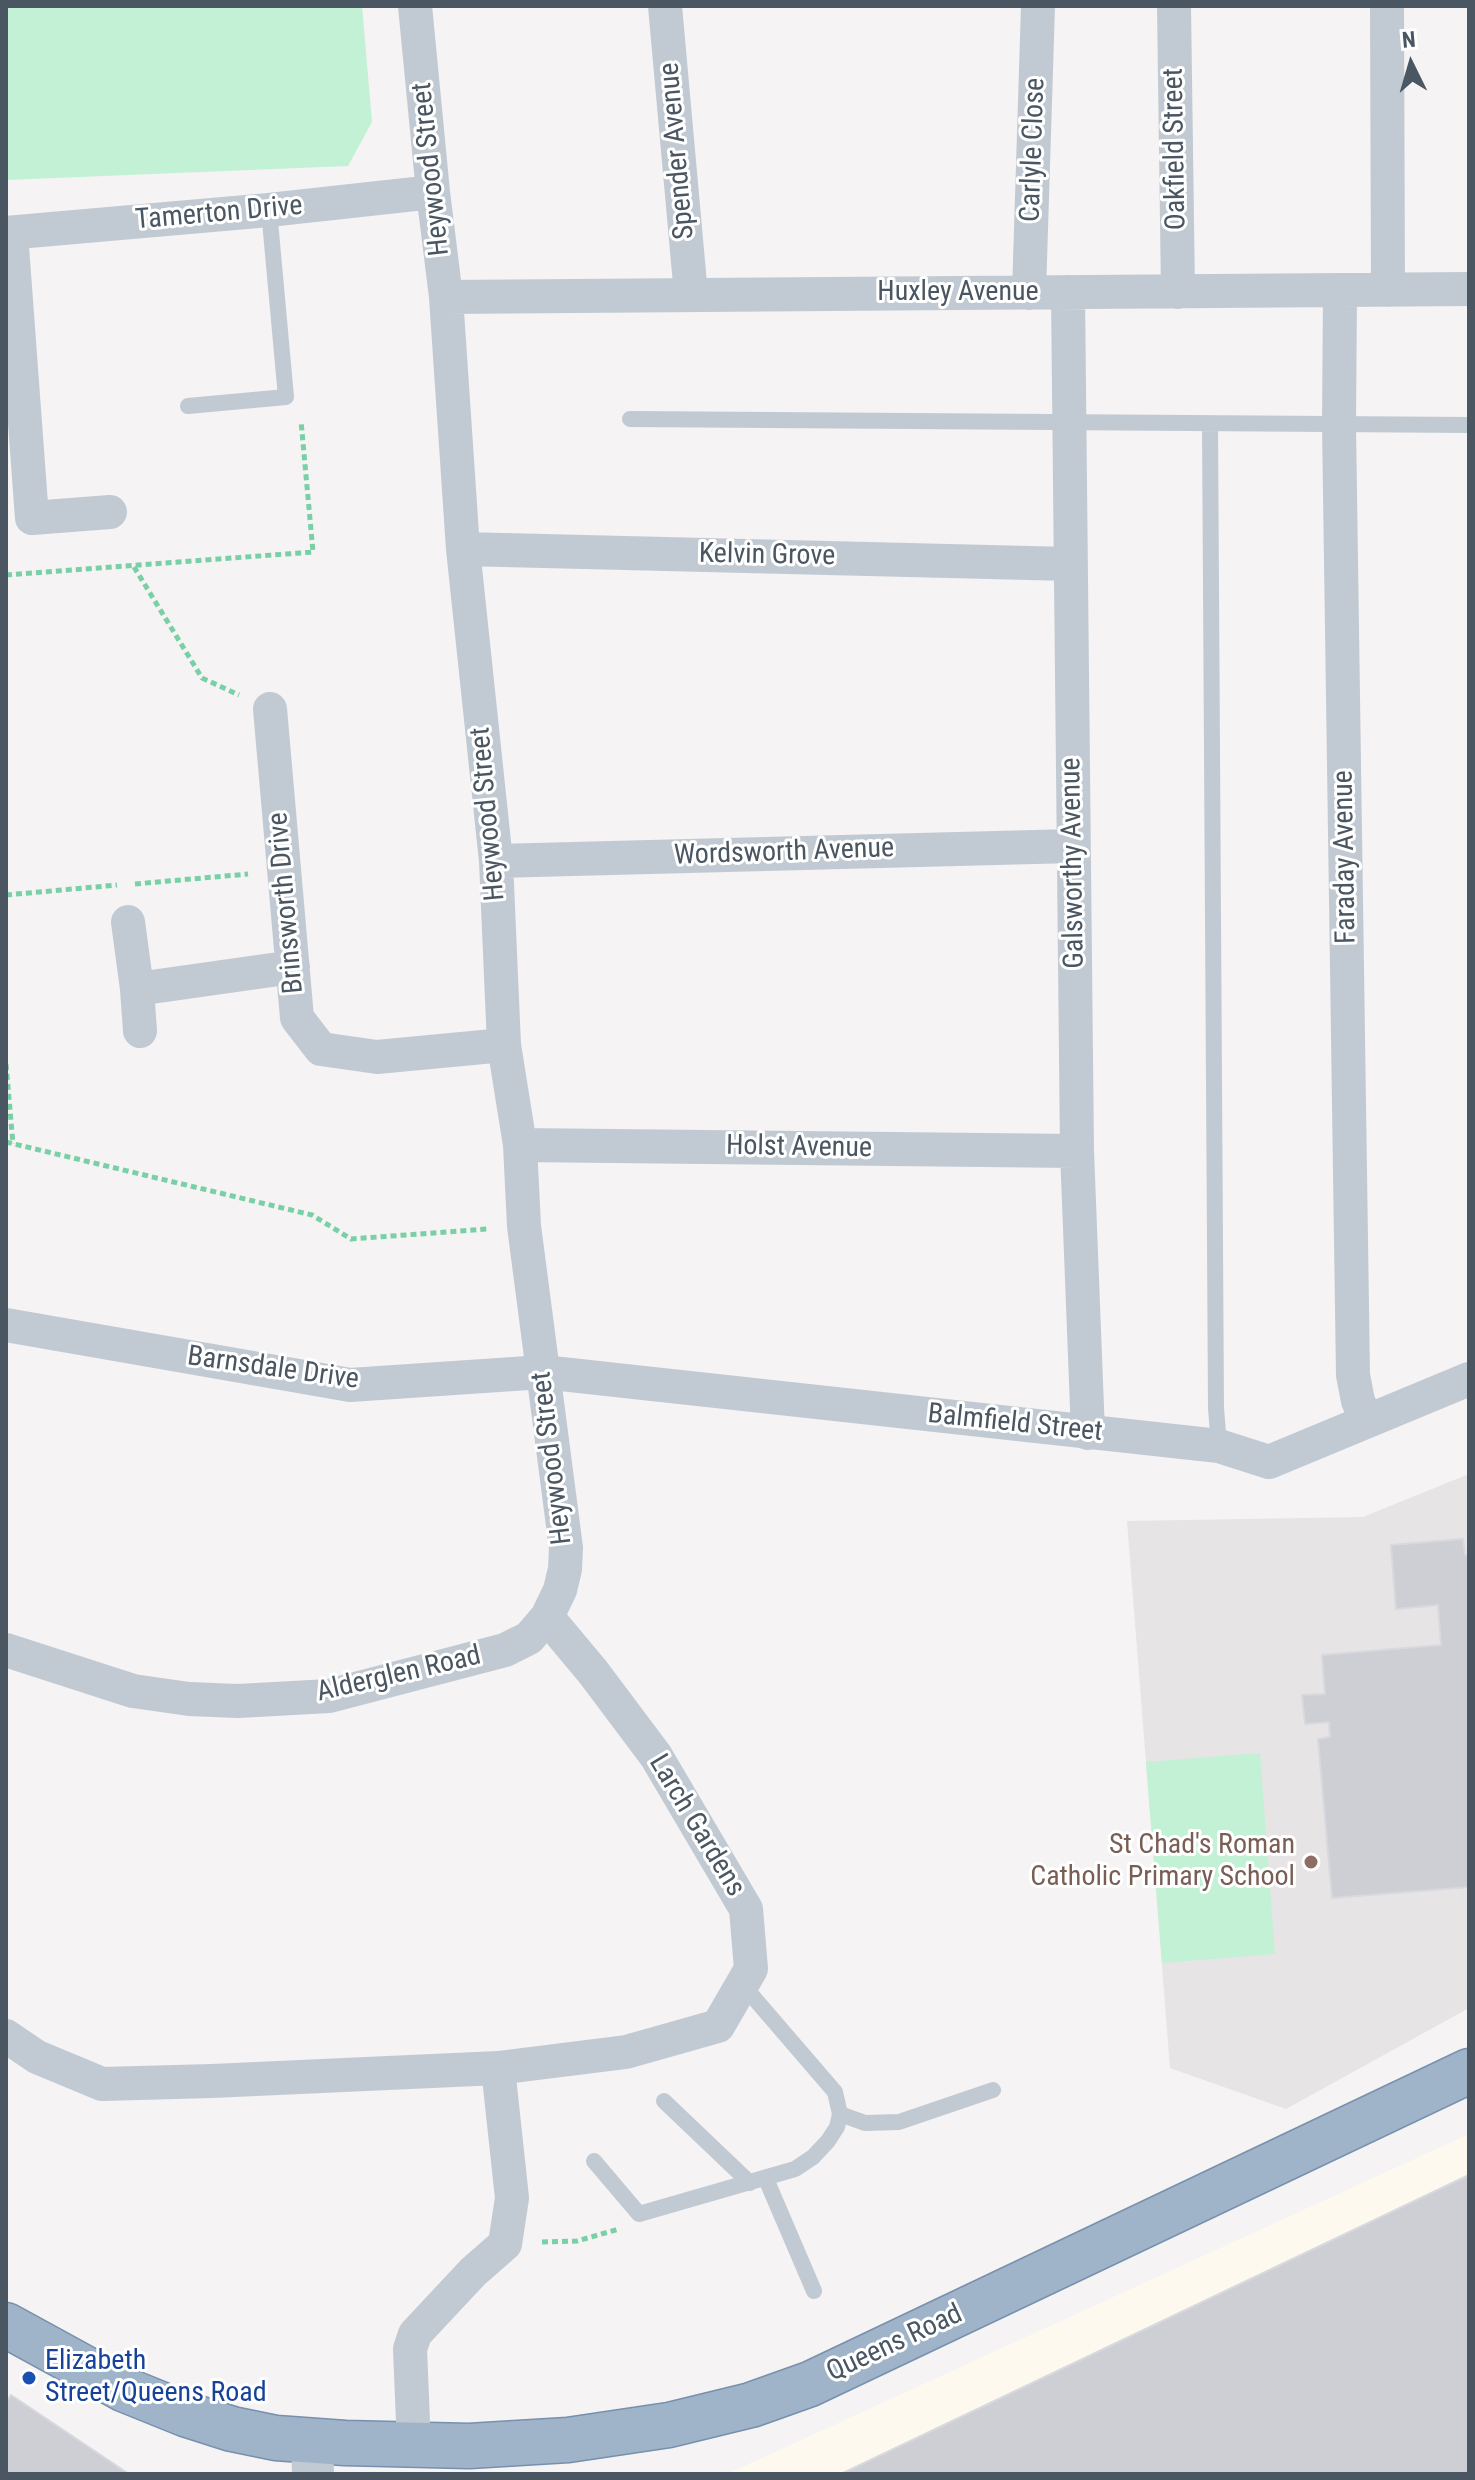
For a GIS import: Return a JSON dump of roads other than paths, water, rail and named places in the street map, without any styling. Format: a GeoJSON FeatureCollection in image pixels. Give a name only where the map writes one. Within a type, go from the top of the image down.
{"type":"FeatureCollection","features":[{"type":"Feature","properties":{"kind":"highway","name":"Queens Road"},"geometry":{"type":"LineString","coordinates":[[6,2325],[123,2389],[185,2414],[300,2451],[568,2440],[669,2425],[751,2405],[810,2384],[1469,2071]]}},
{"type":"Feature","properties":{"kind":"street","name":"Heywood Street"},"geometry":{"type":"LineString","coordinates":[[415,6],[446,297],[463,549],[496,861],[504,1045],[520,1145],[524,1226],[566,1548],[560,1590],[547,1617]]}},
{"type":"Feature","properties":{"kind":"street","name":"Spender Avenue"},"geometry":{"type":"LineString","coordinates":[[665,6],[691,295]]}},
{"type":"Feature","properties":{"kind":"street","name":"Carlyle Close"},"geometry":{"type":"LineString","coordinates":[[1029,293],[1038,6]]}},
{"type":"Feature","properties":{"kind":"street","name":"Oakfield Street"},"geometry":{"type":"LineString","coordinates":[[1174,6],[1178,292]]}},
{"type":"Feature","properties":{"kind":"street"},"geometry":{"type":"LineString","coordinates":[[1387,6],[1388,290]]}},
{"type":"Feature","properties":{"kind":"street","name":"Tamerton Drive"},"geometry":{"type":"LineString","coordinates":[[8,233],[433,192]]}},
{"type":"Feature","properties":{"kind":"street"},"geometry":{"type":"LineString","coordinates":[[8,233],[32,518],[110,512]]}},
{"type":"Feature","properties":{"kind":"street","name":"Huxley Avenue"},"geometry":{"type":"LineString","coordinates":[[446,297],[1469,289]]}},
{"type":"Feature","properties":{"kind":"street","name":"Faraday Avenue"},"geometry":{"type":"LineString","coordinates":[[1340,291],[1339,425],[1353,1375],[1358,1401],[1367,1421]]}},
{"type":"Feature","properties":{"kind":"street","name":"Galsworthy Avenue"},"geometry":{"type":"LineString","coordinates":[[1068,292],[1077,1151],[1088,1433]]}},
{"type":"Feature","properties":{"kind":"street","name":"Kelvin Grove"},"geometry":{"type":"LineString","coordinates":[[463,549],[1070,564]]}},
{"type":"Feature","properties":{"kind":"street","name":"Brinsworth Drive"},"geometry":{"type":"LineString","coordinates":[[270,709],[297,1018],[321,1049],[377,1057],[504,1045]]}},
{"type":"Feature","properties":{"kind":"street","name":"Wordsworth Avenue"},"geometry":{"type":"LineString","coordinates":[[496,861],[1073,846]]}},
{"type":"Feature","properties":{"kind":"street"},"geometry":{"type":"LineString","coordinates":[[128,922],[140,1031]]}},
{"type":"Feature","properties":{"kind":"street"},"geometry":{"type":"LineString","coordinates":[[137,989],[293,967]]}},
{"type":"Feature","properties":{"kind":"street","name":"Holst Avenue"},"geometry":{"type":"LineString","coordinates":[[520,1145],[1077,1151]]}},
{"type":"Feature","properties":{"kind":"street","name":"Barnsdale Drive"},"geometry":{"type":"LineString","coordinates":[[6,1325],[350,1385],[543,1372]]}},
{"type":"Feature","properties":{"kind":"street","name":"Balmfield Street"},"geometry":{"type":"LineString","coordinates":[[543,1372],[1219,1446],[1269,1462],[1469,1379]]}},
{"type":"Feature","properties":{"kind":"street","name":"Alderglen Road"},"geometry":{"type":"LineString","coordinates":[[6,1650],[133,1691],[189,1699],[281,1699],[329,1696],[505,1650],[529,1638],[547,1617]]}},
{"type":"Feature","properties":{"kind":"street","name":"Larch Gardens"},"geometry":{"type":"LineString","coordinates":[[6,2036],[37,2057],[102,2084],[498,2068],[626,2052],[718,2026],[751,1969],[746,1909],[656,1756],[547,1617]]}},
{"type":"Feature","properties":{"kind":"street"},"geometry":{"type":"LineString","coordinates":[[414,2446],[410,2349],[415,2334],[473,2272],[505,2244],[512,2198],[498,2068]]}},
{"type":"Feature","properties":{"kind":"lane"},"geometry":{"type":"LineString","coordinates":[[188,406],[286,397],[269,210]]}},
{"type":"Feature","properties":{"kind":"lane"},"geometry":{"type":"LineString","coordinates":[[630,419],[1469,425]]}},
{"type":"Feature","properties":{"kind":"lane"},"geometry":{"type":"LineString","coordinates":[[1210,424],[1216,1408],[1219,1446]]}},
{"type":"Feature","properties":{"kind":"lane"},"geometry":{"type":"LineString","coordinates":[[594,2161],[639,2214],[795,2169],[813,2157],[837,2127],[840,2114],[835,2092],[742,1984]]}},
{"type":"Feature","properties":{"kind":"lane"},"geometry":{"type":"LineString","coordinates":[[840,2114],[865,2123],[899,2122],[993,2090]]}},
{"type":"Feature","properties":{"kind":"lane"},"geometry":{"type":"LineString","coordinates":[[664,2101],[758,2181],[814,2291]]}},
{"type":"Feature","properties":{"kind":"place","name":"St Chad's Roman Catholic Primary School"},"geometry":{"type":"Point","coordinates":[1311,1862]}},
{"type":"Feature","properties":{"kind":"place","name":"Elizabeth Street/Queens Road"},"geometry":{"type":"Point","coordinates":[29,2378]}}]}
